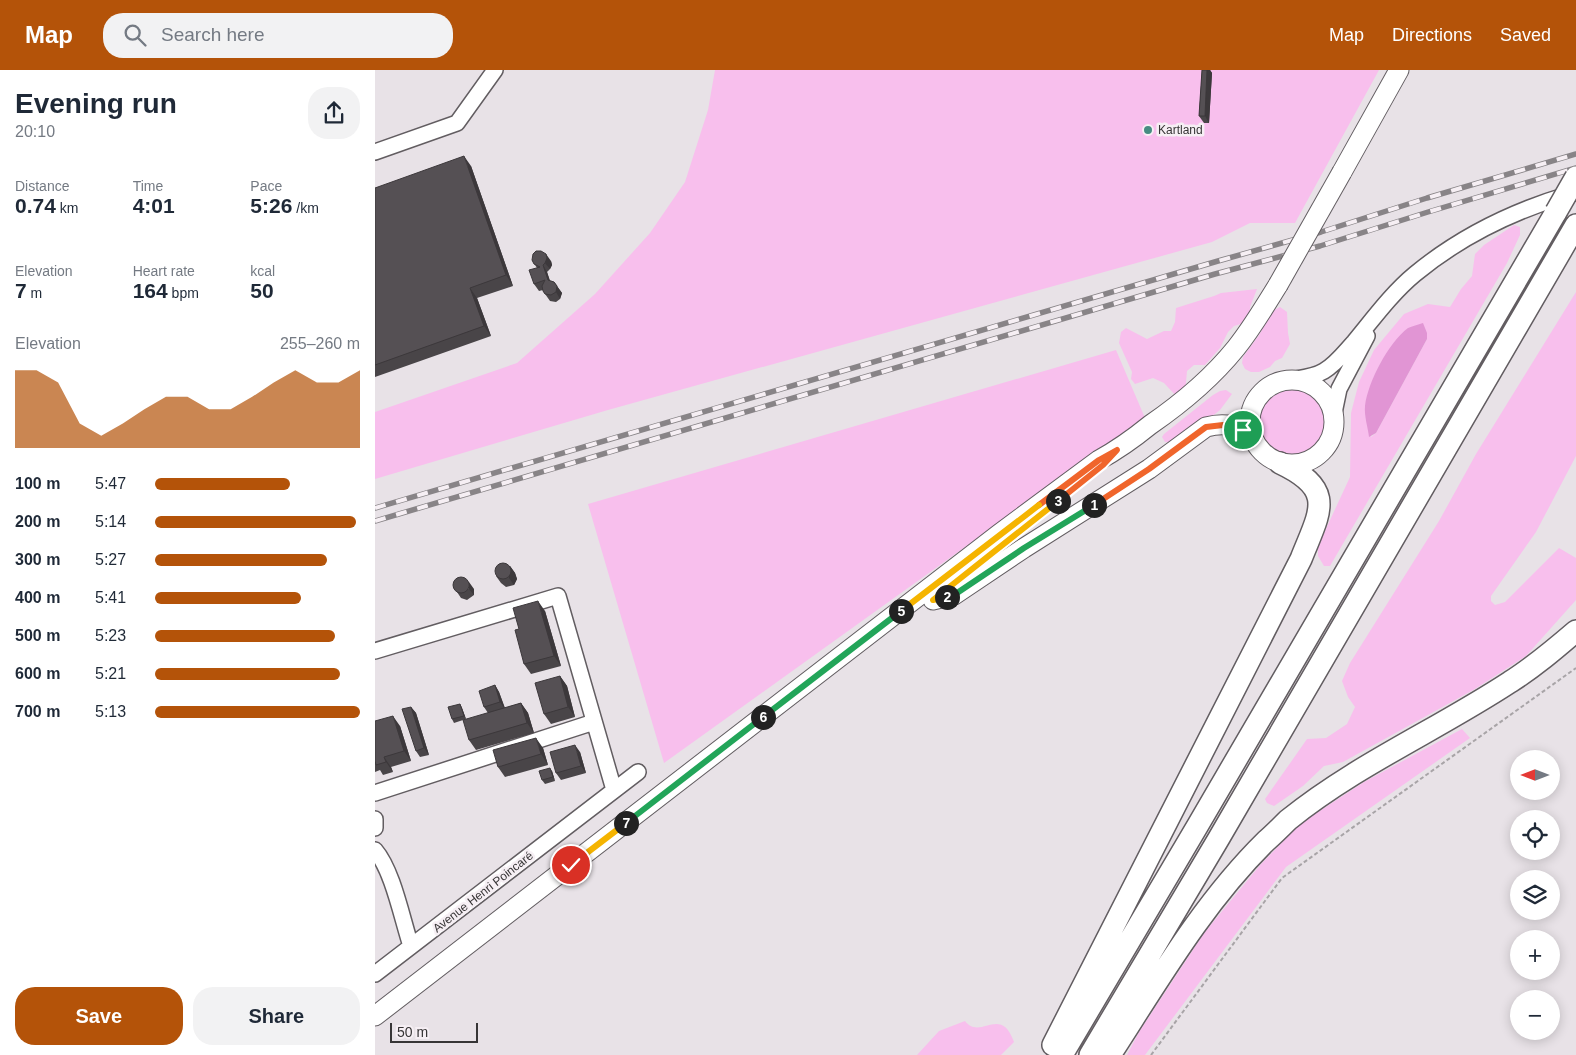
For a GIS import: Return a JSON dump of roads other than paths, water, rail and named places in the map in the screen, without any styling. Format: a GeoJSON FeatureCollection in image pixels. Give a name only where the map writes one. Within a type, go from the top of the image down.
{"type":"FeatureCollection","features":[{"type":"Feature","properties":{"kind":"highway"},"geometry":{"type":"LineString","coordinates":[[1062,1055],[1576,177]]}},
{"type":"Feature","properties":{"kind":"highway"},"geometry":{"type":"LineString","coordinates":[[1090,1055],[1576,225]]}},
{"type":"Feature","properties":{"kind":"highway"},"geometry":{"type":"LineString","coordinates":[[1048,1055],[1301,559],[1317,519],[1318,492],[1310,481],[1297,471],[1281,463]]}},
{"type":"Feature","properties":{"kind":"highway"},"geometry":{"type":"LineString","coordinates":[[1110,1055],[1194,927],[1228,882],[1251,856],[1287,821],[1369,764],[1460,713],[1510,682],[1545,658],[1576,631]]}},
{"type":"Feature","properties":{"kind":"main road"},"geometry":{"type":"LineString","coordinates":[[375,1016],[992,540],[1099,460],[1117,450],[1185,400],[1209,378],[1241,342],[1257,320],[1399,70]]}},
{"type":"Feature","properties":{"kind":"main road"},"geometry":{"type":"LineString","coordinates":[[933,600],[954,595],[1149,469],[1206,427],[1214,425],[1233,426],[1243,430],[1253,439],[1260,450],[1270,458],[1281,463],[1293,464],[1306,462],[1318,456],[1328,444],[1334,430],[1334,413],[1328,399],[1319,388],[1306,381],[1280,381],[1257,397],[1251,410],[1249,425],[1253,439]]}},
{"type":"Feature","properties":{"kind":"main road"},"geometry":{"type":"LineString","coordinates":[[375,1029],[933,600],[1103,465],[1117,450]]}},
{"type":"Feature","properties":{"kind":"street"},"geometry":{"type":"LineString","coordinates":[[375,152],[457,123],[495,70]]}},
{"type":"Feature","properties":{"kind":"street"},"geometry":{"type":"LineString","coordinates":[[1291,380],[1323,372],[1336,362],[1413,276],[1442,253],[1471,234],[1507,216],[1576,192]]}},
{"type":"Feature","properties":{"kind":"street"},"geometry":{"type":"LineString","coordinates":[[1334,413],[1339,389],[1379,313]]}},
{"type":"Feature","properties":{"kind":"street"},"geometry":{"type":"LineString","coordinates":[[375,650],[558,596],[614,790]]}},
{"type":"Feature","properties":{"kind":"street"},"geometry":{"type":"LineString","coordinates":[[375,793],[594,722]]}},
{"type":"Feature","properties":{"kind":"street","name":"Avenue Henri Poincaré"},"geometry":{"type":"LineString","coordinates":[[375,974],[637,772]]}},
{"type":"Feature","properties":{"kind":"street"},"geometry":{"type":"LineString","coordinates":[[375,819],[375,828]]}},
{"type":"Feature","properties":{"kind":"street"},"geometry":{"type":"LineString","coordinates":[[375,850],[382,858],[388,870],[411,946]]}},
{"type":"Feature","properties":{"kind":"railway"},"geometry":{"type":"LineString","coordinates":[[375,508],[1321,232],[1427,198],[1576,154]]}},
{"type":"Feature","properties":{"kind":"railway"},"geometry":{"type":"LineString","coordinates":[[375,521],[1215,274],[1320,246],[1576,168]]}},
{"type":"Feature","properties":{"kind":"place","name":"Kartland"},"geometry":{"type":"Point","coordinates":[1148,130]}}]}
